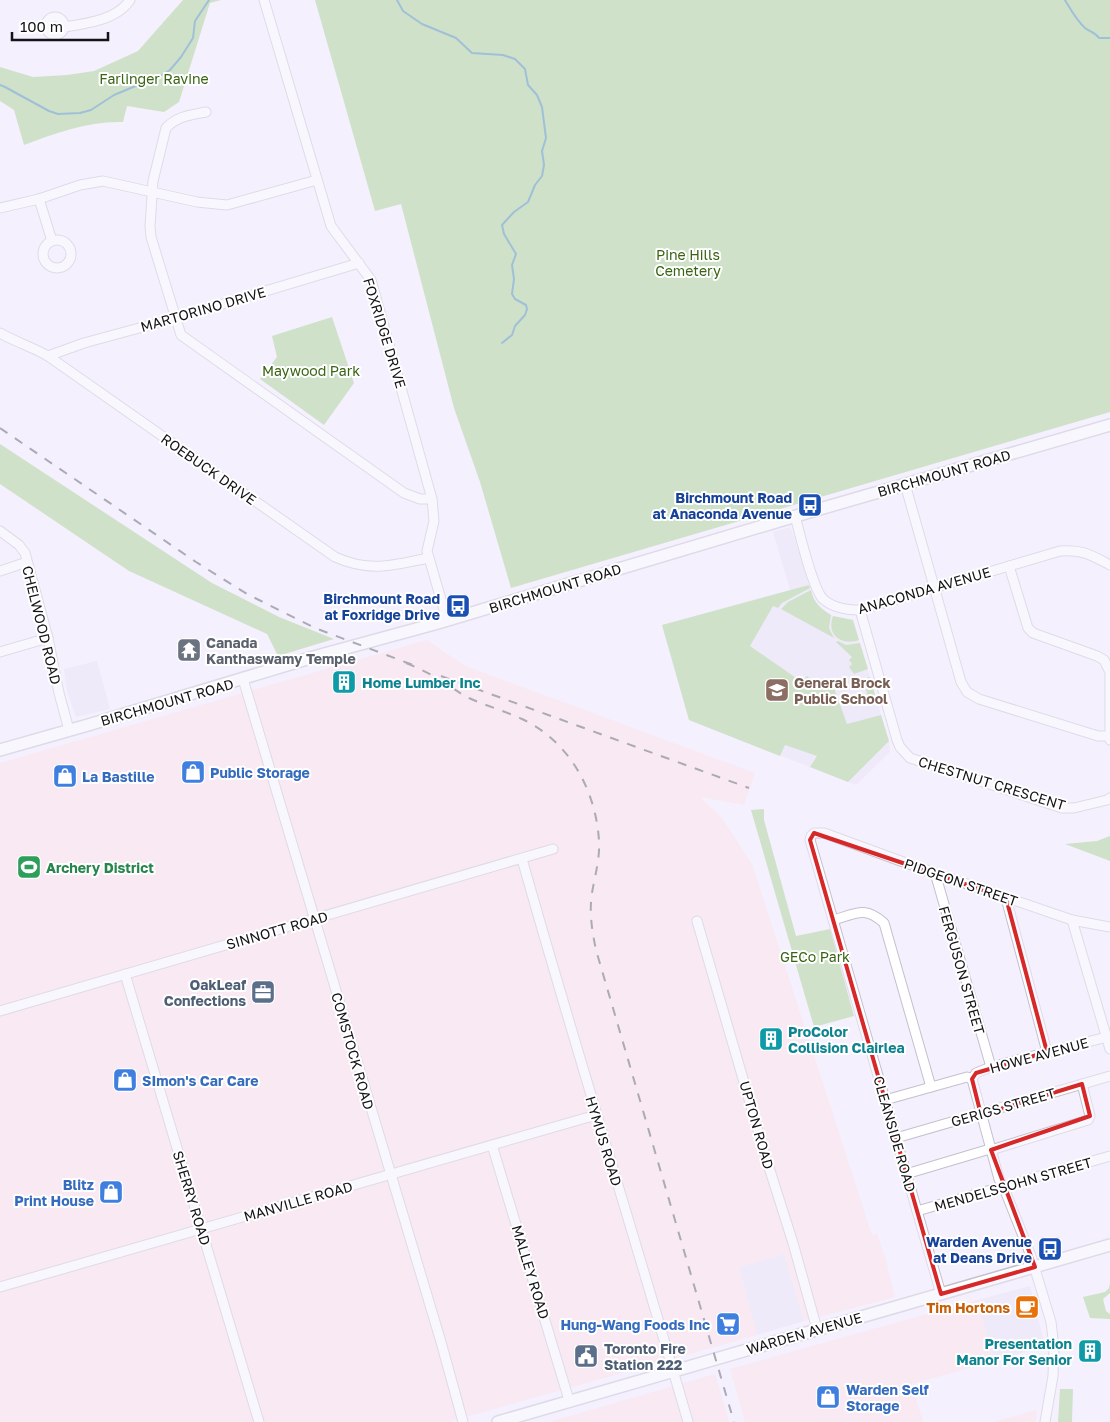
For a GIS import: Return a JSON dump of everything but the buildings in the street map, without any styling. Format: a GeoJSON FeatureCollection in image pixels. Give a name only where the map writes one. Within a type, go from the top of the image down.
{"type":"FeatureCollection","features":[{"type":"Feature","properties":{"kind":"main road","name":"BIRCHMOUNT ROAD"},"geometry":{"type":"LineString","coordinates":[[0,750],[1110,425]]}},
{"type":"Feature","properties":{"kind":"main road","name":"WARDEN AVENUE"},"geometry":{"type":"LineString","coordinates":[[498,1422],[1110,1245]]}},
{"type":"Feature","properties":{"kind":"street"},"geometry":{"type":"LineString","coordinates":[[64,27],[88,23],[111,15],[125,7],[130,0]]}},
{"type":"Feature","properties":{"kind":"street","name":"FOXRIDGE DRIVE"},"geometry":{"type":"LineString","coordinates":[[264,0],[331,226],[371,280],[416,434],[432,499],[434,521],[427,551],[447,620]]}},
{"type":"Feature","properties":{"kind":"street"},"geometry":{"type":"LineString","coordinates":[[206,112],[172,121],[166,128],[153,181],[150,216],[152,237],[181,335],[404,493],[420,500],[432,499]]}},
{"type":"Feature","properties":{"kind":"street"},"geometry":{"type":"LineString","coordinates":[[0,208],[39,199],[80,185],[103,181],[197,202],[227,205],[317,180]]}},
{"type":"Feature","properties":{"kind":"street"},"geometry":{"type":"LineString","coordinates":[[39,199],[52,241]]}},
{"type":"Feature","properties":{"kind":"street","name":"MARTORINO DRIVE"},"geometry":{"type":"LineString","coordinates":[[48,356],[84,343],[176,318],[359,263]]}},
{"type":"Feature","properties":{"kind":"street","name":"ROEBUCK DRIVE"},"geometry":{"type":"LineString","coordinates":[[0,333],[10,339],[33,347],[48,356],[335,557],[357,565],[376,567],[392,566],[429,558]]}},
{"type":"Feature","properties":{"kind":"street"},"geometry":{"type":"LineString","coordinates":[[905,484],[961,682],[967,692],[978,699],[1110,738],[1110,674],[1104,660],[1098,656],[1033,633],[1028,628],[1009,566]]}},
{"type":"Feature","properties":{"kind":"street","name":"ANACONDA AVENUE"},"geometry":{"type":"LineString","coordinates":[[795,516],[813,578],[820,594],[827,602],[837,607],[860,610],[1060,551],[1075,550],[1088,553],[1110,565]]}},
{"type":"Feature","properties":{"kind":"street","name":"CHELWOOD ROAD"},"geometry":{"type":"LineString","coordinates":[[0,531],[22,548],[27,562],[48,638],[59,693],[69,730]]}},
{"type":"Feature","properties":{"kind":"street"},"geometry":{"type":"LineString","coordinates":[[0,571],[27,562]]}},
{"type":"Feature","properties":{"kind":"street","name":"CHESTNUT CRESCENT"},"geometry":{"type":"LineString","coordinates":[[860,610],[900,747],[910,758],[1062,808],[1074,808],[1110,798]]}},
{"type":"Feature","properties":{"kind":"street"},"geometry":{"type":"LineString","coordinates":[[0,652],[48,638]]}},
{"type":"Feature","properties":{"kind":"street","name":"COMSTOCK ROAD"},"geometry":{"type":"LineString","coordinates":[[244,679],[314,920],[441,1342],[463,1422]]}},
{"type":"Feature","properties":{"kind":"street","name":"PIDGEON STREET"},"geometry":{"type":"LineString","coordinates":[[814,832],[824,833],[1072,920],[1110,927]]}},
{"type":"Feature","properties":{"kind":"street","name":"CLEANSIDE ROAD"},"geometry":{"type":"LineString","coordinates":[[814,832],[810,840],[941,1294]]}},
{"type":"Feature","properties":{"kind":"street","name":"SINNOTT ROAD"},"geometry":{"type":"LineString","coordinates":[[0,1010],[553,849]]}},
{"type":"Feature","properties":{"kind":"street","name":"HYMUS ROAD"},"geometry":{"type":"LineString","coordinates":[[522,859],[688,1422]]}},
{"type":"Feature","properties":{"kind":"street","name":"FERGUSON STREET"},"geometry":{"type":"LineString","coordinates":[[934,873],[991,1067]]}},
{"type":"Feature","properties":{"kind":"street"},"geometry":{"type":"LineString","coordinates":[[1006,898],[1047,1052]]}},
{"type":"Feature","properties":{"kind":"street"},"geometry":{"type":"LineString","coordinates":[[834,920],[861,912],[874,914],[884,923],[931,1087]]}},
{"type":"Feature","properties":{"kind":"street","name":"UPTON ROAD"},"geometry":{"type":"LineString","coordinates":[[697,920],[817,1329]]}},
{"type":"Feature","properties":{"kind":"street"},"geometry":{"type":"LineString","coordinates":[[1072,920],[1108,1036],[1110,1049]]}},
{"type":"Feature","properties":{"kind":"street","name":"SHERRY ROAD"},"geometry":{"type":"LineString","coordinates":[[125,974],[259,1422]]}},
{"type":"Feature","properties":{"kind":"street","name":"HOWE AVENUE"},"geometry":{"type":"LineString","coordinates":[[885,1100],[967,1077],[972,1082],[976,1073],[991,1067],[1108,1036]]}},
{"type":"Feature","properties":{"kind":"street","name":"GERIGS STREET"},"geometry":{"type":"LineString","coordinates":[[896,1138],[1110,1076]]}},
{"type":"Feature","properties":{"kind":"street"},"geometry":{"type":"LineString","coordinates":[[972,1082],[999,1179],[1035,1267],[1051,1322],[1054,1347],[1053,1376],[1045,1422]]}},
{"type":"Feature","properties":{"kind":"street"},"geometry":{"type":"LineString","coordinates":[[906,1174],[1088,1120],[1090,1116],[1082,1084]]}},
{"type":"Feature","properties":{"kind":"street","name":"MANVILLE ROAD"},"geometry":{"type":"LineString","coordinates":[[0,1287],[596,1115]]}},
{"type":"Feature","properties":{"kind":"street","name":"MALLEY ROAD"},"geometry":{"type":"LineString","coordinates":[[492,1145],[570,1400]]}},
{"type":"Feature","properties":{"kind":"street","name":"MENDELSSOHN STREET"},"geometry":{"type":"LineString","coordinates":[[917,1211],[1004,1188],[1110,1156]]}},
{"type":"Feature","properties":{"kind":"highlighted area"},"geometry":{"type":"Polygon","coordinates":[[[814,833],[1006,898],[1047,1052],[976,1073],[972,1079],[981,1115],[1082,1084],[1090,1116],[991,1150],[1035,1267],[941,1294],[810,840],[814,833]]]}},
{"type":"Feature","properties":{"kind":"shaded area","name":"General Brock Public School"},"geometry":{"type":"Polygon","coordinates":[[[790,527],[813,598],[819,607],[833,616],[853,620],[889,741],[890,752],[856,785],[689,720],[662,625],[790,590],[773,532],[790,527]]]}},
{"type":"Feature","properties":{"kind":"shaded area"},"geometry":{"type":"Polygon","coordinates":[[[427,640],[465,666],[755,773],[744,805],[700,797],[722,818],[752,864],[872,1235],[877,1234],[885,1257],[895,1297],[804,1321],[784,1254],[739,1267],[757,1335],[448,1422],[0,1422],[0,763],[427,640]]]}},
{"type":"Feature","properties":{"kind":"shaded area"},"geometry":{"type":"Polygon","coordinates":[[[97,661],[110,709],[76,717],[67,691],[64,669],[97,661]]]}},
{"type":"Feature","properties":{"kind":"shaded area"},"geometry":{"type":"Polygon","coordinates":[[[784,1254],[804,1321],[757,1335],[739,1267],[784,1254]]]}},
{"type":"Feature","properties":{"kind":"shaded area"},"geometry":{"type":"Polygon","coordinates":[[[1030,1286],[1045,1346],[994,1361],[977,1300],[1030,1286]]]}},
{"type":"Feature","properties":{"kind":"shaded area"},"geometry":{"type":"Polygon","coordinates":[[[977,1300],[994,1361],[912,1384],[923,1422],[745,1422],[730,1369],[977,1300]]]}},
{"type":"Feature","properties":{"kind":"shaded area"},"geometry":{"type":"Polygon","coordinates":[[[715,1374],[729,1422],[549,1422],[715,1374]]]}},
{"type":"Feature","properties":{"kind":"shaded area"},"geometry":{"type":"Polygon","coordinates":[[[1037,1410],[1036,1422],[993,1422],[1037,1410]]]}},
{"type":"Feature","properties":{"kind":"green space","name":"Farlinger Ravine"},"geometry":{"type":"Polygon","coordinates":[[[183,0],[221,0],[210,3],[179,102],[164,112],[127,106],[123,122],[97,123],[60,132],[24,145],[14,110],[0,101],[0,67],[33,77],[94,71],[138,51],[183,0]]]}},
{"type":"Feature","properties":{"kind":"green space","name":"Pine Hills Cemetery"},"geometry":{"type":"Polygon","coordinates":[[[315,0],[1110,0],[1110,412],[511,588],[480,482],[454,408],[401,204],[375,211],[315,0]]]}},
{"type":"Feature","properties":{"kind":"green space","name":"Maywood Park"},"geometry":{"type":"Polygon","coordinates":[[[332,317],[354,383],[324,425],[260,379],[277,357],[272,336],[332,317]]]}},
{"type":"Feature","properties":{"kind":"green space"},"geometry":{"type":"Polygon","coordinates":[[[0,444],[212,583],[279,617],[334,639],[278,656],[267,634],[129,571],[0,484],[0,444]]]}},
{"type":"Feature","properties":{"kind":"green space","name":"General Brock Public School"},"geometry":{"type":"Polygon","coordinates":[[[809,585],[810,588],[782,603],[778,608],[773,606],[750,646],[802,682],[807,676],[821,686],[833,685],[847,724],[881,715],[889,741],[848,782],[810,767],[817,756],[785,745],[780,756],[689,720],[662,625],[809,585]]]}},
{"type":"Feature","properties":{"kind":"green space"},"geometry":{"type":"Polygon","coordinates":[[[811,590],[818,605],[831,615],[829,628],[834,638],[781,609],[788,602],[811,590]]]}},
{"type":"Feature","properties":{"kind":"green space"},"geometry":{"type":"Polygon","coordinates":[[[833,616],[853,620],[859,640],[841,640],[833,634],[831,623],[833,616]]]}},
{"type":"Feature","properties":{"kind":"green space"},"geometry":{"type":"Polygon","coordinates":[[[838,641],[846,645],[860,643],[868,669],[854,674],[849,667],[852,664],[849,660],[852,657],[836,642],[838,641]]]}},
{"type":"Feature","properties":{"kind":"green space"},"geometry":{"type":"Polygon","coordinates":[[[870,677],[877,702],[870,705],[863,679],[870,677]]]}},
{"type":"Feature","properties":{"kind":"green space","name":"GECo Park"},"geometry":{"type":"Polygon","coordinates":[[[764,809],[764,820],[796,936],[830,929],[854,1016],[814,1027],[751,810],[764,809]]]}},
{"type":"Feature","properties":{"kind":"green space"},"geometry":{"type":"Polygon","coordinates":[[[1110,836],[1110,861],[1065,844],[1097,841],[1110,836]]]}},
{"type":"Feature","properties":{"kind":"green space"},"geometry":{"type":"Polygon","coordinates":[[[1110,1283],[1110,1293],[1103,1299],[1106,1311],[1110,1314],[1110,1319],[1090,1318],[1083,1297],[1105,1292],[1109,1288],[1110,1283]]]}},
{"type":"Feature","properties":{"kind":"green space"},"geometry":{"type":"Polygon","coordinates":[[[1060,1389],[1073,1389],[1072,1422],[1058,1422],[1060,1389]]]}},
{"type":"Feature","properties":{"kind":"waterway"},"geometry":{"type":"LineString","coordinates":[[0,85],[58,114],[80,113],[91,110],[114,95],[170,70],[193,38],[195,21],[209,0]]}},
{"type":"Feature","properties":{"kind":"waterway"},"geometry":{"type":"LineString","coordinates":[[397,0],[403,11],[422,24],[456,38],[472,53],[503,55],[515,59],[525,69],[528,85],[537,95],[542,107],[546,138],[542,151],[544,165],[542,176],[535,185],[528,202],[514,212],[502,225],[504,234],[516,254],[512,265],[514,279],[512,294],[515,299],[526,305],[527,309],[525,315],[515,326],[512,335],[502,343]]}},
{"type":"Feature","properties":{"kind":"waterway"},"geometry":{"type":"LineString","coordinates":[[1065,0],[1076,18],[1085,28],[1099,38],[1110,38]]}},
{"type":"Feature","properties":{"kind":"railway"},"geometry":{"type":"LineString","coordinates":[[0,428],[196,562],[247,594],[315,628],[413,665]]}},
{"type":"Feature","properties":{"kind":"railway"},"geometry":{"type":"LineString","coordinates":[[406,663],[432,675],[469,698],[516,716],[539,728],[566,754],[586,786],[597,822],[599,841],[591,907],[592,929],[596,950],[734,1422]]}},
{"type":"Feature","properties":{"kind":"railway"},"geometry":{"type":"LineString","coordinates":[[441,676],[749,788]]}},
{"type":"Feature","properties":{"kind":"place","name":"Birchmount Road at Anaconda Avenue"},"geometry":{"type":"Point","coordinates":[810,505]}},
{"type":"Feature","properties":{"kind":"place","name":"Birchmount Road at Foxridge Drive"},"geometry":{"type":"Point","coordinates":[458,606]}},
{"type":"Feature","properties":{"kind":"place","name":"Canada Kanthaswamy Temple"},"geometry":{"type":"Point","coordinates":[189,650]}},
{"type":"Feature","properties":{"kind":"place","name":"Home Lumber Inc"},"geometry":{"type":"Point","coordinates":[344,682]}},
{"type":"Feature","properties":{"kind":"place","name":"General Brock Public School"},"geometry":{"type":"Point","coordinates":[777,690]}},
{"type":"Feature","properties":{"kind":"place","name":"Public Storage"},"geometry":{"type":"Point","coordinates":[193,772]}},
{"type":"Feature","properties":{"kind":"place","name":"La Bastille"},"geometry":{"type":"Point","coordinates":[65,776]}},
{"type":"Feature","properties":{"kind":"place","name":"Archery District"},"geometry":{"type":"Point","coordinates":[29,867]}},
{"type":"Feature","properties":{"kind":"place","name":"OakLeaf Confections"},"geometry":{"type":"Point","coordinates":[263,992]}},
{"type":"Feature","properties":{"kind":"place","name":"ProColor Collision Clairlea"},"geometry":{"type":"Point","coordinates":[771,1039]}},
{"type":"Feature","properties":{"kind":"place","name":"SImon's Car Care"},"geometry":{"type":"Point","coordinates":[125,1080]}},
{"type":"Feature","properties":{"kind":"place","name":"Blitz Print House"},"geometry":{"type":"Point","coordinates":[111,1192]}},
{"type":"Feature","properties":{"kind":"place","name":"Warden Avenue at Deans Drive"},"geometry":{"type":"Point","coordinates":[1050,1249]}},
{"type":"Feature","properties":{"kind":"place","name":"Tim Hortons"},"geometry":{"type":"Point","coordinates":[1027,1307]}},
{"type":"Feature","properties":{"kind":"place","name":"Hung-Wang Foods Inc"},"geometry":{"type":"Point","coordinates":[728,1324]}},
{"type":"Feature","properties":{"kind":"place","name":"Presentation Manor For Senior"},"geometry":{"type":"Point","coordinates":[1090,1351]}},
{"type":"Feature","properties":{"kind":"place","name":"Toronto Fire Station 222"},"geometry":{"type":"Point","coordinates":[586,1356]}},
{"type":"Feature","properties":{"kind":"place","name":"Warden Self Storage"},"geometry":{"type":"Point","coordinates":[828,1397]}}]}
